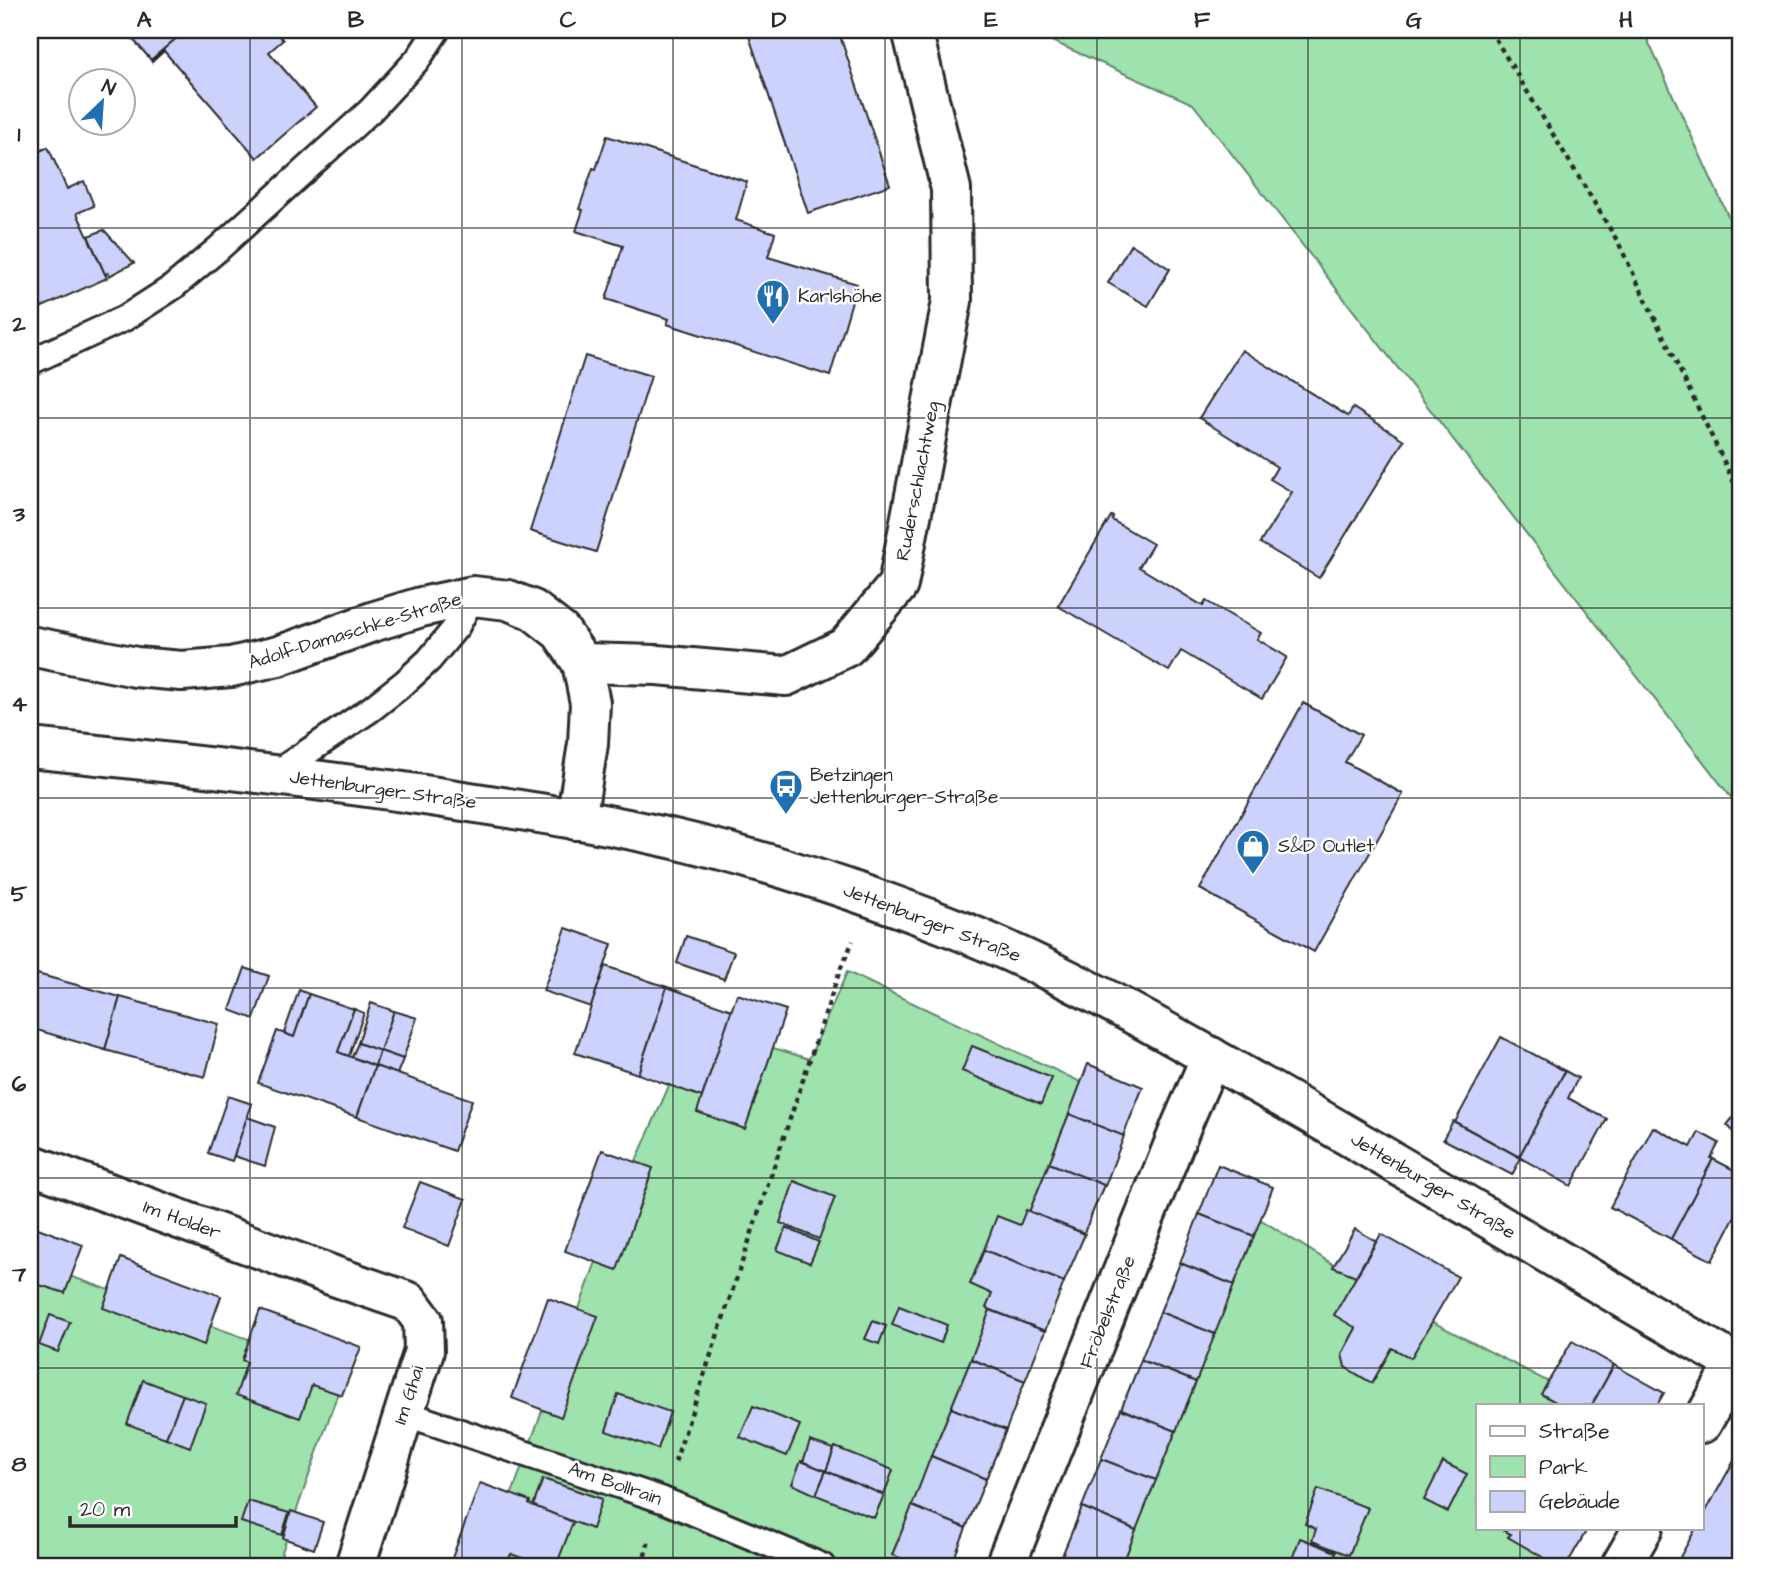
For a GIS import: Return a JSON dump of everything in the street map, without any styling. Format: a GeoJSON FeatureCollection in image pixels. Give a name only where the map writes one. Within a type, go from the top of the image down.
{"type":"FeatureCollection","features":[{"type":"Feature","properties":{"kind":"street","name":"Ruderschlachtweg"},"geometry":{"type":"LineString","coordinates":[[582,663],[657,665],[786,677],[846,647],[898,586],[952,301],[951,189],[912,30]]}},
{"type":"Feature","properties":{"kind":"street","name":"Adolf-Damaschke-Straße"},"geometry":{"type":"LineString","coordinates":[[30,646],[136,667],[182,671],[231,667],[278,656],[421,607],[473,596],[508,600],[533,610],[561,632],[582,663],[590,703],[588,744],[576,820]]}},
{"type":"Feature","properties":{"kind":"street","name":"Jettenburger Straße"},"geometry":{"type":"LineString","coordinates":[[30,748],[275,775],[410,793],[576,820],[716,849],[872,898],[949,926],[1028,960],[1139,1017],[1381,1154],[1738,1365]]}},
{"type":"Feature","properties":{"kind":"street","name":"Fröbelstraße"},"geometry":{"type":"LineString","coordinates":[[1005,1566],[1211,1057]]}},
{"type":"Feature","properties":{"kind":"street","name":"Im Holder"},"geometry":{"type":"LineString","coordinates":[[30,1164],[334,1276]]}},
{"type":"Feature","properties":{"kind":"street","name":"Im Ghai"},"geometry":{"type":"LineString","coordinates":[[334,1276],[409,1302],[423,1321],[424,1351],[355,1566]]}},
{"type":"Feature","properties":{"kind":"street"},"geometry":{"type":"LineString","coordinates":[[1704,1420],[1738,1365]]}},
{"type":"Feature","properties":{"kind":"street"},"geometry":{"type":"LineString","coordinates":[[1621,1566],[1642,1530]]}},
{"type":"Feature","properties":{"kind":"lane"},"geometry":{"type":"LineString","coordinates":[[30,362],[125,318],[173,287],[371,110],[418,59],[437,30]]}},
{"type":"Feature","properties":{"kind":"lane"},"geometry":{"type":"LineString","coordinates":[[275,775],[404,683],[429,660],[457,626],[473,596]]}},
{"type":"Feature","properties":{"kind":"lane","name":"Am Bollrain"},"geometry":{"type":"LineString","coordinates":[[404,1413],[663,1500],[822,1566]]}},
{"type":"Feature","properties":{"kind":"path"},"geometry":{"type":"LineString","coordinates":[[1490,30],[1618,242],[1740,495]]}},
{"type":"Feature","properties":{"kind":"path"},"geometry":{"type":"LineString","coordinates":[[642,1566],[840,970],[872,898]]}},
{"type":"Feature","properties":{"kind":"green space"},"geometry":{"type":"Polygon","coordinates":[[[1027,30],[1643,30],[1740,242],[1740,809],[1193,104],[1027,30]]]}},
{"type":"Feature","properties":{"kind":"green space"},"geometry":{"type":"Polygon","coordinates":[[[847,972],[1102,1092],[920,1566],[488,1566],[615,1209],[696,1024],[809,1059],[847,972]]]}},
{"type":"Feature","properties":{"kind":"green space"},"geometry":{"type":"Polygon","coordinates":[[[1229,1200],[1394,1302],[1591,1404],[1476,1404],[1476,1530],[1554,1530],[1533,1566],[1081,1566],[1229,1200]]]}},
{"type":"Feature","properties":{"kind":"green space"},"geometry":{"type":"Polygon","coordinates":[[[30,1262],[345,1373],[277,1566],[30,1566],[30,1262]]]}},
{"type":"Feature","properties":{"kind":"building"},"geometry":{"type":"Polygon","coordinates":[[[125,30],[186,30],[151,60],[125,30]]]}},
{"type":"Feature","properties":{"kind":"building"},"geometry":{"type":"Polygon","coordinates":[[[186,30],[250,30],[252,33],[256,30],[274,30],[283,40],[269,52],[316,107],[257,158],[164,51],[152,62],[151,60],[186,30]]]}},
{"type":"Feature","properties":{"kind":"building"},"geometry":{"type":"Polygon","coordinates":[[[747,30],[838,30],[890,185],[808,213],[747,30]]]}},
{"type":"Feature","properties":{"kind":"building"},"geometry":{"type":"Polygon","coordinates":[[[607,136],[747,182],[736,220],[775,233],[768,257],[857,284],[830,376],[667,324],[669,319],[606,299],[623,246],[576,231],[583,210],[579,209],[607,136]]]}},
{"type":"Feature","properties":{"kind":"building"},"geometry":{"type":"Polygon","coordinates":[[[30,137],[37,152],[48,147],[30,156],[30,137]]]}},
{"type":"Feature","properties":{"kind":"building"},"geometry":{"type":"Polygon","coordinates":[[[48,147],[67,189],[84,181],[94,206],[77,213],[107,278],[36,310],[30,296],[30,156],[48,147]]]}},
{"type":"Feature","properties":{"kind":"building"},"geometry":{"type":"Polygon","coordinates":[[[104,230],[134,263],[109,276],[108,273],[105,274],[88,236],[104,230]]]}},
{"type":"Feature","properties":{"kind":"building"},"geometry":{"type":"Polygon","coordinates":[[[1131,244],[1170,269],[1148,306],[1108,283],[1131,244]]]}},
{"type":"Feature","properties":{"kind":"building"},"geometry":{"type":"Polygon","coordinates":[[[1242,350],[1348,416],[1353,408],[1404,440],[1319,578],[1260,543],[1292,492],[1270,479],[1277,467],[1199,418],[1242,350]]]}},
{"type":"Feature","properties":{"kind":"building"},"geometry":{"type":"Polygon","coordinates":[[[585,356],[651,376],[596,552],[530,531],[585,356]]]}},
{"type":"Feature","properties":{"kind":"building"},"geometry":{"type":"Polygon","coordinates":[[[1111,516],[1112,520],[1153,544],[1139,567],[1203,606],[1206,601],[1261,633],[1257,639],[1287,657],[1262,699],[1181,651],[1169,671],[1058,606],[1111,516]]]}},
{"type":"Feature","properties":{"kind":"building"},"geometry":{"type":"Polygon","coordinates":[[[1303,703],[1361,735],[1345,762],[1403,794],[1314,952],[1200,889],[1303,703]]]}},
{"type":"Feature","properties":{"kind":"building"},"geometry":{"type":"Polygon","coordinates":[[[566,928],[612,944],[591,1007],[543,991],[566,928]]]}},
{"type":"Feature","properties":{"kind":"building"},"geometry":{"type":"Polygon","coordinates":[[[686,936],[734,952],[724,979],[677,963],[686,936]]]}},
{"type":"Feature","properties":{"kind":"building"},"geometry":{"type":"Polygon","coordinates":[[[605,966],[667,987],[638,1074],[575,1053],[605,966]]]}},
{"type":"Feature","properties":{"kind":"building"},"geometry":{"type":"Polygon","coordinates":[[[245,968],[269,976],[254,1019],[230,1010],[245,968]]]}},
{"type":"Feature","properties":{"kind":"building"},"geometry":{"type":"Polygon","coordinates":[[[30,972],[120,997],[105,1050],[30,1028],[30,972]]]}},
{"type":"Feature","properties":{"kind":"building"},"geometry":{"type":"Polygon","coordinates":[[[667,987],[732,1010],[702,1097],[638,1074],[667,987]]]}},
{"type":"Feature","properties":{"kind":"building"},"geometry":{"type":"Polygon","coordinates":[[[299,990],[309,994],[294,1037],[284,1033],[299,990]]]}},
{"type":"Feature","properties":{"kind":"building"},"geometry":{"type":"Polygon","coordinates":[[[309,994],[354,1009],[338,1052],[375,1066],[357,1117],[258,1083],[277,1031],[294,1037],[309,994]]]}},
{"type":"Feature","properties":{"kind":"building"},"geometry":{"type":"Polygon","coordinates":[[[737,994],[786,1010],[745,1129],[697,1112],[737,994]]]}},
{"type":"Feature","properties":{"kind":"building"},"geometry":{"type":"Polygon","coordinates":[[[120,997],[219,1024],[205,1077],[105,1050],[120,997]]]}},
{"type":"Feature","properties":{"kind":"building"},"geometry":{"type":"Polygon","coordinates":[[[371,1003],[394,1011],[380,1051],[358,1043],[371,1003]]]}},
{"type":"Feature","properties":{"kind":"building"},"geometry":{"type":"Polygon","coordinates":[[[354,1009],[364,1013],[349,1056],[338,1052],[354,1009]]]}},
{"type":"Feature","properties":{"kind":"building"},"geometry":{"type":"Polygon","coordinates":[[[394,1011],[417,1018],[403,1059],[380,1051],[394,1011]]]}},
{"type":"Feature","properties":{"kind":"building"},"geometry":{"type":"Polygon","coordinates":[[[1501,1037],[1565,1071],[1519,1157],[1455,1122],[1501,1037]]]}},
{"type":"Feature","properties":{"kind":"building"},"geometry":{"type":"Polygon","coordinates":[[[358,1043],[380,1051],[375,1066],[352,1057],[358,1043]]]}},
{"type":"Feature","properties":{"kind":"building"},"geometry":{"type":"Polygon","coordinates":[[[972,1046],[1052,1078],[1041,1104],[962,1071],[972,1046]]]}},
{"type":"Feature","properties":{"kind":"building"},"geometry":{"type":"Polygon","coordinates":[[[380,1051],[403,1059],[397,1074],[375,1066],[380,1051]]]}},
{"type":"Feature","properties":{"kind":"building"},"geometry":{"type":"Polygon","coordinates":[[[1088,1064],[1143,1087],[1123,1136],[1069,1114],[1088,1064]]]}},
{"type":"Feature","properties":{"kind":"building"},"geometry":{"type":"Polygon","coordinates":[[[375,1066],[472,1100],[454,1151],[357,1117],[375,1066]]]}},
{"type":"Feature","properties":{"kind":"building"},"geometry":{"type":"Polygon","coordinates":[[[1565,1071],[1578,1078],[1568,1098],[1607,1119],[1571,1186],[1519,1157],[1565,1071]]]}},
{"type":"Feature","properties":{"kind":"building"},"geometry":{"type":"Polygon","coordinates":[[[228,1096],[252,1104],[232,1161],[208,1153],[228,1096]]]}},
{"type":"Feature","properties":{"kind":"building"},"geometry":{"type":"Polygon","coordinates":[[[1740,1109],[1740,1138],[1727,1125],[1740,1109]]]}},
{"type":"Feature","properties":{"kind":"building"},"geometry":{"type":"Polygon","coordinates":[[[1069,1114],[1124,1136],[1105,1186],[1049,1163],[1069,1114]]]}},
{"type":"Feature","properties":{"kind":"building"},"geometry":{"type":"Polygon","coordinates":[[[247,1117],[275,1127],[265,1166],[234,1156],[247,1117]]]}},
{"type":"Feature","properties":{"kind":"building"},"geometry":{"type":"Polygon","coordinates":[[[1453,1121],[1521,1158],[1512,1175],[1443,1139],[1453,1121]]]}},
{"type":"Feature","properties":{"kind":"building"},"geometry":{"type":"Polygon","coordinates":[[[1653,1127],[1691,1147],[1699,1132],[1719,1143],[1671,1239],[1610,1207],[1653,1127]]]}},
{"type":"Feature","properties":{"kind":"building"},"geometry":{"type":"Polygon","coordinates":[[[602,1150],[653,1168],[617,1270],[565,1251],[602,1150]]]}},
{"type":"Feature","properties":{"kind":"building"},"geometry":{"type":"Polygon","coordinates":[[[1713,1159],[1740,1173],[1740,1207],[1712,1261],[1671,1239],[1713,1159]]]}},
{"type":"Feature","properties":{"kind":"building"},"geometry":{"type":"Polygon","coordinates":[[[1049,1163],[1104,1185],[1084,1233],[1029,1212],[1049,1163]]]}},
{"type":"Feature","properties":{"kind":"building"},"geometry":{"type":"Polygon","coordinates":[[[1218,1165],[1273,1187],[1254,1236],[1199,1214],[1218,1165]]]}},
{"type":"Feature","properties":{"kind":"building"},"geometry":{"type":"Polygon","coordinates":[[[794,1181],[835,1197],[819,1239],[780,1223],[794,1181]]]}},
{"type":"Feature","properties":{"kind":"building"},"geometry":{"type":"Polygon","coordinates":[[[420,1182],[466,1199],[449,1246],[402,1228],[420,1182]]]}},
{"type":"Feature","properties":{"kind":"building"},"geometry":{"type":"Polygon","coordinates":[[[1026,1210],[1085,1234],[1064,1282],[984,1250],[997,1216],[1020,1225],[1026,1210]]]}},
{"type":"Feature","properties":{"kind":"building"},"geometry":{"type":"Polygon","coordinates":[[[1199,1214],[1254,1236],[1234,1285],[1180,1263],[1199,1214]]]}},
{"type":"Feature","properties":{"kind":"building"},"geometry":{"type":"Polygon","coordinates":[[[30,1225],[83,1245],[65,1293],[30,1282],[30,1225]]]}},
{"type":"Feature","properties":{"kind":"building"},"geometry":{"type":"Polygon","coordinates":[[[786,1228],[819,1242],[810,1263],[777,1250],[786,1228]]]}},
{"type":"Feature","properties":{"kind":"building"},"geometry":{"type":"Polygon","coordinates":[[[1355,1229],[1376,1241],[1356,1276],[1333,1267],[1355,1229]]]}},
{"type":"Feature","properties":{"kind":"building"},"geometry":{"type":"Polygon","coordinates":[[[1381,1234],[1458,1277],[1411,1358],[1392,1348],[1372,1383],[1345,1367],[1342,1354],[1356,1328],[1334,1315],[1381,1234]]]}},
{"type":"Feature","properties":{"kind":"building"},"geometry":{"type":"Polygon","coordinates":[[[984,1250],[1064,1282],[1045,1331],[986,1308],[992,1294],[970,1284],[984,1250]]]}},
{"type":"Feature","properties":{"kind":"building"},"geometry":{"type":"Polygon","coordinates":[[[121,1258],[221,1296],[204,1345],[103,1308],[121,1258]]]}},
{"type":"Feature","properties":{"kind":"building"},"geometry":{"type":"Polygon","coordinates":[[[1180,1263],[1234,1285],[1215,1334],[1160,1312],[1180,1263]]]}},
{"type":"Feature","properties":{"kind":"building"},"geometry":{"type":"Polygon","coordinates":[[[548,1298],[598,1316],[561,1417],[512,1398],[548,1298]]]}},
{"type":"Feature","properties":{"kind":"building"},"geometry":{"type":"Polygon","coordinates":[[[899,1306],[947,1325],[941,1343],[892,1325],[899,1306]]]}},
{"type":"Feature","properties":{"kind":"building"},"geometry":{"type":"Polygon","coordinates":[[[260,1310],[361,1347],[342,1395],[312,1385],[300,1418],[236,1395],[247,1362],[242,1360],[260,1310]]]}},
{"type":"Feature","properties":{"kind":"building"},"geometry":{"type":"Polygon","coordinates":[[[990,1310],[1045,1331],[1025,1381],[971,1359],[990,1310]]]}},
{"type":"Feature","properties":{"kind":"building"},"geometry":{"type":"Polygon","coordinates":[[[1160,1312],[1215,1334],[1196,1382],[1141,1360],[1160,1312]]]}},
{"type":"Feature","properties":{"kind":"building"},"geometry":{"type":"Polygon","coordinates":[[[50,1315],[70,1322],[58,1352],[39,1345],[50,1315]]]}},
{"type":"Feature","properties":{"kind":"building"},"geometry":{"type":"Polygon","coordinates":[[[873,1321],[886,1326],[879,1344],[865,1339],[873,1321]]]}},
{"type":"Feature","properties":{"kind":"building"},"geometry":{"type":"Polygon","coordinates":[[[1572,1341],[1614,1365],[1593,1404],[1559,1404],[1541,1394],[1572,1341]]]}},
{"type":"Feature","properties":{"kind":"building"},"geometry":{"type":"Polygon","coordinates":[[[971,1359],[1025,1381],[1006,1430],[951,1408],[971,1359]]]}},
{"type":"Feature","properties":{"kind":"building"},"geometry":{"type":"Polygon","coordinates":[[[1141,1360],[1196,1382],[1176,1431],[1121,1409],[1141,1360]]]}},
{"type":"Feature","properties":{"kind":"building"},"geometry":{"type":"Polygon","coordinates":[[[1614,1365],[1664,1393],[1658,1404],[1593,1404],[1614,1365]]]}},
{"type":"Feature","properties":{"kind":"building"},"geometry":{"type":"Polygon","coordinates":[[[143,1380],[183,1395],[166,1438],[127,1424],[143,1380]]]}},
{"type":"Feature","properties":{"kind":"building"},"geometry":{"type":"Polygon","coordinates":[[[618,1394],[670,1412],[658,1449],[606,1431],[618,1394]]]}},
{"type":"Feature","properties":{"kind":"building"},"geometry":{"type":"Polygon","coordinates":[[[183,1395],[206,1403],[190,1447],[166,1438],[183,1395]]]}},
{"type":"Feature","properties":{"kind":"building"},"geometry":{"type":"Polygon","coordinates":[[[753,1406],[800,1425],[787,1456],[740,1437],[753,1406]]]}},
{"type":"Feature","properties":{"kind":"building"},"geometry":{"type":"Polygon","coordinates":[[[951,1408],[1006,1430],[986,1479],[931,1456],[951,1408]]]}},
{"type":"Feature","properties":{"kind":"building"},"geometry":{"type":"Polygon","coordinates":[[[1121,1409],[1176,1431],[1156,1480],[1101,1459],[1121,1409]]]}},
{"type":"Feature","properties":{"kind":"building"},"geometry":{"type":"Polygon","coordinates":[[[810,1441],[834,1449],[826,1471],[803,1462],[810,1441]]]}},
{"type":"Feature","properties":{"kind":"building"},"geometry":{"type":"Polygon","coordinates":[[[835,1447],[893,1470],[884,1495],[826,1471],[835,1447]]]}},
{"type":"Feature","properties":{"kind":"building"},"geometry":{"type":"Polygon","coordinates":[[[1740,1450],[1740,1566],[1696,1566],[1680,1557],[1695,1530],[1704,1530],[1704,1514],[1740,1450]]]}},
{"type":"Feature","properties":{"kind":"building"},"geometry":{"type":"Polygon","coordinates":[[[931,1456],[986,1479],[966,1528],[912,1506],[931,1456]]]}},
{"type":"Feature","properties":{"kind":"building"},"geometry":{"type":"Polygon","coordinates":[[[1101,1459],[1156,1480],[1136,1530],[1082,1507],[1101,1459]]]}},
{"type":"Feature","properties":{"kind":"building"},"geometry":{"type":"Polygon","coordinates":[[[801,1461],[826,1471],[816,1495],[792,1484],[801,1461]]]}},
{"type":"Feature","properties":{"kind":"building"},"geometry":{"type":"Polygon","coordinates":[[[1443,1462],[1467,1474],[1448,1512],[1424,1500],[1443,1462]]]}},
{"type":"Feature","properties":{"kind":"building"},"geometry":{"type":"Polygon","coordinates":[[[826,1471],[884,1495],[874,1518],[816,1495],[826,1471]]]}},
{"type":"Feature","properties":{"kind":"building"},"geometry":{"type":"Polygon","coordinates":[[[543,1479],[602,1499],[592,1529],[533,1506],[543,1479]]]}},
{"type":"Feature","properties":{"kind":"building"},"geometry":{"type":"Polygon","coordinates":[[[480,1483],[530,1501],[529,1504],[573,1522],[556,1566],[545,1566],[511,1554],[506,1566],[449,1566],[480,1483]]]}},
{"type":"Feature","properties":{"kind":"building"},"geometry":{"type":"Polygon","coordinates":[[[1318,1489],[1368,1508],[1349,1555],[1312,1541],[1316,1529],[1305,1524],[1318,1489]]]}},
{"type":"Feature","properties":{"kind":"building"},"geometry":{"type":"Polygon","coordinates":[[[248,1501],[289,1513],[282,1535],[241,1522],[248,1501]]]}},
{"type":"Feature","properties":{"kind":"building"},"geometry":{"type":"Polygon","coordinates":[[[912,1506],[966,1528],[951,1566],[920,1566],[892,1555],[912,1506]]]}},
{"type":"Feature","properties":{"kind":"building"},"geometry":{"type":"Polygon","coordinates":[[[1082,1507],[1136,1530],[1122,1566],[1088,1566],[1062,1556],[1082,1507]]]}},
{"type":"Feature","properties":{"kind":"building"},"geometry":{"type":"Polygon","coordinates":[[[291,1511],[323,1522],[314,1549],[283,1538],[291,1511]]]}},
{"type":"Feature","properties":{"kind":"building"},"geometry":{"type":"Polygon","coordinates":[[[1502,1530],[1587,1530],[1566,1566],[1558,1566],[1508,1537],[1511,1534],[1502,1530]]]}},
{"type":"Feature","properties":{"kind":"building"},"geometry":{"type":"Polygon","coordinates":[[[1300,1538],[1336,1552],[1331,1566],[1312,1566],[1292,1559],[1300,1538]]]}},
{"type":"Feature","properties":{"kind":"building"},"geometry":{"type":"Polygon","coordinates":[[[1062,1556],[1088,1566],[1058,1566],[1062,1556]]]}},
{"type":"Feature","properties":{"kind":"building"},"geometry":{"type":"Polygon","coordinates":[[[30,1561],[49,1566],[30,1566],[30,1561]]]}},
{"type":"Feature","properties":{"kind":"place","name":"Karlshöhe"},"geometry":{"type":"Point","coordinates":[773,326]}},
{"type":"Feature","properties":{"kind":"place","name":"Betzingen Jettenburger Straße"},"geometry":{"type":"Point","coordinates":[786,816]}},
{"type":"Feature","properties":{"kind":"place","name":"S&D Outlet"},"geometry":{"type":"Point","coordinates":[1253,876]}}]}
